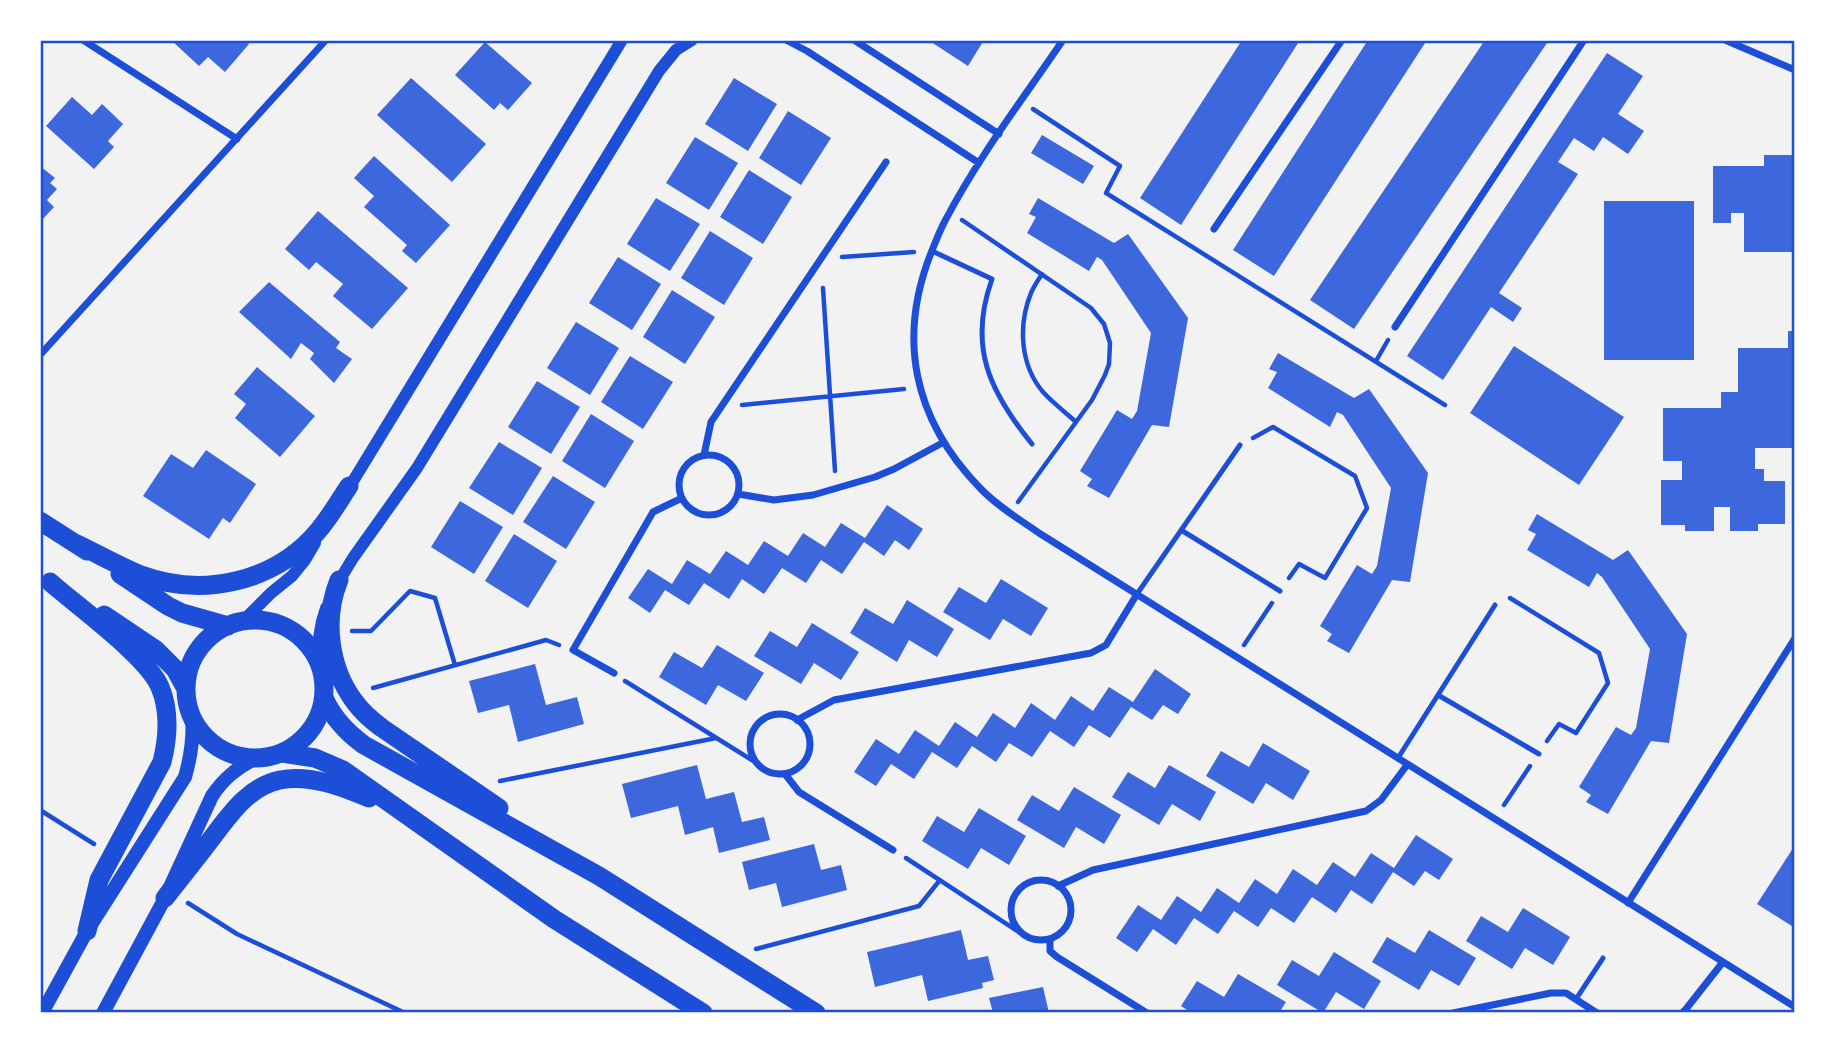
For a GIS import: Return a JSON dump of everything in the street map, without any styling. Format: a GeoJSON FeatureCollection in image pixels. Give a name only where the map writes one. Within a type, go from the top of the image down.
{"type":"FeatureCollection","features":[{"type":"Feature","properties":{"kind":"highway"},"geometry":{"type":"LineString","coordinates":[[77,544],[141,575],[194,586],[220,585],[270,569],[294,553],[318,531],[349,486]]}},
{"type":"Feature","properties":{"kind":"highway"},"geometry":{"type":"LineString","coordinates":[[40,521],[139,588],[182,613],[235,624],[256,621],[282,626],[304,641],[319,663],[323,676],[324,698],[313,728],[304,738],[282,753]]}},
{"type":"Feature","properties":{"kind":"highway"},"geometry":{"type":"LineString","coordinates":[[45,580],[116,622],[156,650],[174,669],[186,690],[192,716],[198,728],[217,746],[241,757],[256,758],[282,753],[315,758],[343,770],[554,919],[703,1013]]}},
{"type":"Feature","properties":{"kind":"highway"},"geometry":{"type":"LineString","coordinates":[[45,580],[129,649],[148,668],[160,687],[167,714],[166,745],[162,762],[99,880],[86,931]]}},
{"type":"Feature","properties":{"kind":"highway"},"geometry":{"type":"LineString","coordinates":[[339,580],[332,597],[330,632],[337,667],[350,695],[366,715],[599,876],[816,1013]]}},
{"type":"Feature","properties":{"kind":"highway"},"geometry":{"type":"LineString","coordinates":[[186,690],[192,663],[198,651],[207,641],[235,624]]}},
{"type":"Feature","properties":{"kind":"highway"},"geometry":{"type":"LineString","coordinates":[[324,698],[330,712],[364,745],[599,876]]}},
{"type":"Feature","properties":{"kind":"highway"},"geometry":{"type":"LineString","coordinates":[[172,898],[220,828],[245,798],[263,786],[279,780],[302,778],[340,787],[384,804],[468,858]]}},
{"type":"Feature","properties":{"kind":"main road"},"geometry":{"type":"LineString","coordinates":[[42,1013],[86,931],[185,777],[194,735],[192,716]]}},
{"type":"Feature","properties":{"kind":"main road"},"geometry":{"type":"LineString","coordinates":[[103,1013],[134,956],[172,898],[202,819],[219,785],[230,774],[256,758]]}},
{"type":"Feature","properties":{"kind":"street"},"geometry":{"type":"LineString","coordinates":[[83,40],[237,139]]}},
{"type":"Feature","properties":{"kind":"street"},"geometry":{"type":"LineString","coordinates":[[40,355],[326,40]]}},
{"type":"Feature","properties":{"kind":"street"},"geometry":{"type":"LineString","coordinates":[[235,624],[298,568],[622,40]]}},
{"type":"Feature","properties":{"kind":"street"},"geometry":{"type":"LineString","coordinates":[[319,663],[321,622],[339,580],[417,468],[659,71],[676,50],[692,40]]}},
{"type":"Feature","properties":{"kind":"street"},"geometry":{"type":"LineString","coordinates":[[786,40],[979,163]]}},
{"type":"Feature","properties":{"kind":"street"},"geometry":{"type":"LineString","coordinates":[[854,40],[999,134]]}},
{"type":"Feature","properties":{"kind":"street"},"geometry":{"type":"LineString","coordinates":[[1063,40],[979,163],[950,212],[924,269],[915,316],[914,358],[927,408],[937,432],[957,463],[982,490],[1010,513],[1795,1007]]}},
{"type":"Feature","properties":{"kind":"street"},"geometry":{"type":"LineString","coordinates":[[1214,229],[1342,40]]}},
{"type":"Feature","properties":{"kind":"street"},"geometry":{"type":"LineString","coordinates":[[1395,327],[1584,40]]}},
{"type":"Feature","properties":{"kind":"street"},"geometry":{"type":"LineString","coordinates":[[1725,40],[1795,70]]}},
{"type":"Feature","properties":{"kind":"street"},"geometry":{"type":"LineString","coordinates":[[704,455],[711,422],[720,407],[886,162]]}},
{"type":"Feature","properties":{"kind":"street"},"geometry":{"type":"LineString","coordinates":[[738,494],[774,500],[813,495],[875,477],[944,442]]}},
{"type":"Feature","properties":{"kind":"street"},"geometry":{"type":"LineString","coordinates":[[704,455],[719,456],[730,463],[738,475],[738,494],[727,509],[714,515],[704,515],[687,506],[678,485],[682,471],[691,460],[704,455]]}},
{"type":"Feature","properties":{"kind":"street"},"geometry":{"type":"LineString","coordinates":[[614,673],[573,650],[653,512],[682,498]]}},
{"type":"Feature","properties":{"kind":"street"},"geometry":{"type":"LineString","coordinates":[[797,720],[834,700],[1091,653],[1106,645],[1137,594]]}},
{"type":"Feature","properties":{"kind":"street"},"geometry":{"type":"LineString","coordinates":[[1628,903],[1795,638]]}},
{"type":"Feature","properties":{"kind":"street"},"geometry":{"type":"LineString","coordinates":[[779,714],[797,720],[808,735],[810,749],[807,758],[801,766],[785,774],[770,773],[762,769],[755,762],[750,749],[750,739],[758,723],[779,714]]}},
{"type":"Feature","properties":{"kind":"street"},"geometry":{"type":"LineString","coordinates":[[1058,886],[1093,870],[1366,811],[1381,800],[1408,765]]}},
{"type":"Feature","properties":{"kind":"street"},"geometry":{"type":"LineString","coordinates":[[785,774],[799,792],[893,850]]}},
{"type":"Feature","properties":{"kind":"street"},"geometry":{"type":"LineString","coordinates":[[1036,880],[1050,881],[1058,886],[1068,896],[1071,905],[1068,924],[1062,932],[1050,939],[1041,940],[1031,939],[1019,932],[1010,910],[1016,892],[1036,880]]}},
{"type":"Feature","properties":{"kind":"street"},"geometry":{"type":"LineString","coordinates":[[1050,939],[1050,951],[1057,957],[1147,1013]]}},
{"type":"Feature","properties":{"kind":"street"},"geometry":{"type":"LineString","coordinates":[[1682,1013],[1723,962]]}},
{"type":"Feature","properties":{"kind":"street"},"geometry":{"type":"LineString","coordinates":[[1453,1013],[1551,993],[1566,993],[1597,1013]]}},
{"type":"Feature","properties":{"kind":"lane"},"geometry":{"type":"LineString","coordinates":[[932,251],[992,279],[982,316],[983,354],[995,390],[1014,422],[1032,444]]}},
{"type":"Feature","properties":{"kind":"lane"},"geometry":{"type":"LineString","coordinates":[[1137,594],[1240,444]]}},
{"type":"Feature","properties":{"kind":"lane"},"geometry":{"type":"LineString","coordinates":[[1181,530],[1280,591]]}},
{"type":"Feature","properties":{"kind":"lane"},"geometry":{"type":"LineString","coordinates":[[1398,758],[1495,606]]}},
{"type":"Feature","properties":{"kind":"lane"},"geometry":{"type":"LineString","coordinates":[[1438,695],[1539,754]]}},
{"type":"Feature","properties":{"kind":"lane"},"geometry":{"type":"LineString","coordinates":[[1576,999],[1603,958]]}},
{"type":"Feature","properties":{"kind":"path"},"geometry":{"type":"LineString","coordinates":[[1021,101],[1120,166],[1106,193],[1445,405]]}},
{"type":"Feature","properties":{"kind":"path"},"geometry":{"type":"LineString","coordinates":[[950,212],[1091,308],[1108,333],[1110,353],[1105,375],[1096,393],[1010,513]]}},
{"type":"Feature","properties":{"kind":"path"},"geometry":{"type":"LineString","coordinates":[[836,489],[821,258],[932,251]]}},
{"type":"Feature","properties":{"kind":"path"},"geometry":{"type":"LineString","coordinates":[[1042,274],[1031,293],[1026,313],[1023,332],[1025,356],[1033,377],[1042,390],[1076,422]]}},
{"type":"Feature","properties":{"kind":"path"},"geometry":{"type":"LineString","coordinates":[[1376,361],[1395,327]]}},
{"type":"Feature","properties":{"kind":"path"},"geometry":{"type":"LineString","coordinates":[[720,407],[920,387]]}},
{"type":"Feature","properties":{"kind":"path"},"geometry":{"type":"LineString","coordinates":[[1236,656],[1298,564],[1325,578],[1367,508],[1355,476],[1273,427],[1240,444]]}},
{"type":"Feature","properties":{"kind":"path"},"geometry":{"type":"LineString","coordinates":[[330,632],[372,631],[410,591],[435,598],[455,665]]}},
{"type":"Feature","properties":{"kind":"path"},"geometry":{"type":"LineString","coordinates":[[1495,606],[1504,594],[1599,653],[1608,683],[1576,733],[1559,724],[1495,819]]}},
{"type":"Feature","properties":{"kind":"path"},"geometry":{"type":"LineString","coordinates":[[350,695],[545,640],[573,650]]}},
{"type":"Feature","properties":{"kind":"path"},"geometry":{"type":"LineString","coordinates":[[614,673],[755,762]]}},
{"type":"Feature","properties":{"kind":"path"},"geometry":{"type":"LineString","coordinates":[[468,787],[716,738]]}},
{"type":"Feature","properties":{"kind":"path"},"geometry":{"type":"LineString","coordinates":[[40,810],[100,848]]}},
{"type":"Feature","properties":{"kind":"path"},"geometry":{"type":"LineString","coordinates":[[893,850],[1019,932]]}},
{"type":"Feature","properties":{"kind":"path"},"geometry":{"type":"LineString","coordinates":[[727,957],[919,906],[940,880]]}},
{"type":"Feature","properties":{"kind":"path"},"geometry":{"type":"LineString","coordinates":[[172,898],[237,934],[405,1013]]}},
{"type":"Feature","properties":{"kind":"building"},"geometry":{"type":"Polygon","coordinates":[[[171,40],[244,40],[249,44],[225,72],[208,57],[199,66],[171,40]]]}},
{"type":"Feature","properties":{"kind":"building"},"geometry":{"type":"Polygon","coordinates":[[[928,40],[984,40],[968,66],[928,40]]]}},
{"type":"Feature","properties":{"kind":"building"},"geometry":{"type":"Polygon","coordinates":[[[1242,40],[1300,40],[1181,225],[1140,198],[1242,40]]]}},
{"type":"Feature","properties":{"kind":"building"},"geometry":{"type":"Polygon","coordinates":[[[1368,40],[1427,40],[1274,276],[1233,250],[1368,40]]]}},
{"type":"Feature","properties":{"kind":"building"},"geometry":{"type":"Polygon","coordinates":[[[1485,40],[1549,40],[1354,329],[1310,300],[1485,40]]]}},
{"type":"Feature","properties":{"kind":"building"},"geometry":{"type":"Polygon","coordinates":[[[485,42],[532,83],[508,110],[500,103],[494,110],[455,75],[485,42]]]}},
{"type":"Feature","properties":{"kind":"building"},"geometry":{"type":"Polygon","coordinates":[[[1607,53],[1643,76],[1618,114],[1644,131],[1628,154],[1603,137],[1594,151],[1574,138],[1558,162],[1578,174],[1499,293],[1522,308],[1513,322],[1491,307],[1443,380],[1407,356],[1607,53]]]}},
{"type":"Feature","properties":{"kind":"building"},"geometry":{"type":"Polygon","coordinates":[[[411,78],[486,144],[452,182],[377,115],[411,78]]]}},
{"type":"Feature","properties":{"kind":"building"},"geometry":{"type":"Polygon","coordinates":[[[734,78],[777,104],[748,151],[705,124],[734,78]]]}},
{"type":"Feature","properties":{"kind":"building"},"geometry":{"type":"Polygon","coordinates":[[[72,97],[92,115],[102,104],[123,124],[108,141],[114,147],[94,169],[46,126],[72,97]]]}},
{"type":"Feature","properties":{"kind":"building"},"geometry":{"type":"Polygon","coordinates":[[[788,111],[831,138],[801,185],[759,158],[788,111]]]}},
{"type":"Feature","properties":{"kind":"building"},"geometry":{"type":"Polygon","coordinates":[[[1042,135],[1094,166],[1083,184],[1031,153],[1042,135]]]}},
{"type":"Feature","properties":{"kind":"building"},"geometry":{"type":"Polygon","coordinates":[[[695,137],[738,163],[709,210],[666,183],[695,137]]]}},
{"type":"Feature","properties":{"kind":"building"},"geometry":{"type":"Polygon","coordinates":[[[1764,155],[1795,155],[1795,252],[1744,252],[1744,213],[1731,213],[1731,223],[1713,223],[1713,166],[1764,166],[1764,155]]]}},
{"type":"Feature","properties":{"kind":"building"},"geometry":{"type":"Polygon","coordinates":[[[374,156],[450,225],[416,263],[402,251],[407,245],[364,207],[374,196],[354,178],[374,156]]]}},
{"type":"Feature","properties":{"kind":"building"},"geometry":{"type":"Polygon","coordinates":[[[40,166],[55,178],[50,183],[57,189],[47,200],[54,207],[40,222],[40,166]]]}},
{"type":"Feature","properties":{"kind":"building"},"geometry":{"type":"Polygon","coordinates":[[[749,170],[792,197],[763,244],[720,217],[749,170]]]}},
{"type":"Feature","properties":{"kind":"building"},"geometry":{"type":"Polygon","coordinates":[[[656,198],[700,224],[670,271],[627,244],[656,198]]]}},
{"type":"Feature","properties":{"kind":"building"},"geometry":{"type":"Polygon","coordinates":[[[1038,198],[1114,243],[1128,234],[1188,318],[1169,427],[1152,425],[1109,498],[1087,486],[1092,479],[1080,471],[1117,410],[1132,419],[1137,411],[1151,333],[1102,260],[1097,257],[1089,271],[1027,233],[1036,217],[1029,214],[1038,198]]]}},
{"type":"Feature","properties":{"kind":"building"},"geometry":{"type":"Polygon","coordinates":[[[1604,201],[1694,201],[1694,360],[1604,360],[1604,201]]]}},
{"type":"Feature","properties":{"kind":"building"},"geometry":{"type":"Polygon","coordinates":[[[318,211],[408,288],[372,329],[333,296],[343,284],[316,262],[309,270],[285,249],[318,211]]]}},
{"type":"Feature","properties":{"kind":"building"},"geometry":{"type":"Polygon","coordinates":[[[710,231],[753,258],[724,305],[681,278],[710,231]]]}},
{"type":"Feature","properties":{"kind":"building"},"geometry":{"type":"Polygon","coordinates":[[[618,257],[661,284],[632,330],[589,303],[618,257]]]}},
{"type":"Feature","properties":{"kind":"building"},"geometry":{"type":"Polygon","coordinates":[[[269,282],[340,342],[336,348],[352,359],[334,383],[310,359],[314,353],[301,343],[291,359],[239,312],[269,282]]]}},
{"type":"Feature","properties":{"kind":"building"},"geometry":{"type":"Polygon","coordinates":[[[672,290],[715,317],[685,364],[643,337],[672,290]]]}},
{"type":"Feature","properties":{"kind":"building"},"geometry":{"type":"Polygon","coordinates":[[[576,322],[619,348],[590,395],[547,368],[576,322]]]}},
{"type":"Feature","properties":{"kind":"building"},"geometry":{"type":"Polygon","coordinates":[[[1788,331],[1795,331],[1795,448],[1755,448],[1755,469],[1764,469],[1764,481],[1785,481],[1785,524],[1758,524],[1758,531],[1730,531],[1730,507],[1714,507],[1714,531],[1685,531],[1685,525],[1661,525],[1661,480],[1682,480],[1682,461],[1663,461],[1663,408],[1721,408],[1721,392],[1738,392],[1738,348],[1788,348],[1788,331]]]}},
{"type":"Feature","properties":{"kind":"building"},"geometry":{"type":"Polygon","coordinates":[[[1514,346],[1624,417],[1579,485],[1470,413],[1514,346]]]}},
{"type":"Feature","properties":{"kind":"building"},"geometry":{"type":"Polygon","coordinates":[[[1278,353],[1354,398],[1369,389],[1428,473],[1410,582],[1392,580],[1349,653],[1327,641],[1332,634],[1320,626],[1357,565],[1372,574],[1377,566],[1391,488],[1343,415],[1337,412],[1330,427],[1268,388],[1277,372],[1269,369],[1278,353]]]}},
{"type":"Feature","properties":{"kind":"building"},"geometry":{"type":"Polygon","coordinates":[[[630,356],[673,382],[643,429],[601,402],[630,356]]]}},
{"type":"Feature","properties":{"kind":"building"},"geometry":{"type":"Polygon","coordinates":[[[257,367],[315,416],[280,457],[235,418],[246,404],[234,394],[257,367]]]}},
{"type":"Feature","properties":{"kind":"building"},"geometry":{"type":"Polygon","coordinates":[[[537,381],[580,407],[551,454],[508,427],[537,381]]]}},
{"type":"Feature","properties":{"kind":"building"},"geometry":{"type":"Polygon","coordinates":[[[591,414],[634,441],[605,488],[562,461],[591,414]]]}},
{"type":"Feature","properties":{"kind":"building"},"geometry":{"type":"Polygon","coordinates":[[[499,442],[542,468],[513,515],[469,488],[499,442]]]}},
{"type":"Feature","properties":{"kind":"building"},"geometry":{"type":"Polygon","coordinates":[[[206,450],[256,484],[230,523],[223,518],[209,539],[143,496],[171,454],[193,468],[206,450]]]}},
{"type":"Feature","properties":{"kind":"building"},"geometry":{"type":"Polygon","coordinates":[[[553,476],[595,502],[566,549],[523,522],[553,476]]]}},
{"type":"Feature","properties":{"kind":"building"},"geometry":{"type":"Polygon","coordinates":[[[460,501],[503,527],[474,574],[431,547],[460,501]]]}},
{"type":"Feature","properties":{"kind":"building"},"geometry":{"type":"Polygon","coordinates":[[[887,505],[923,529],[909,550],[895,540],[884,556],[864,542],[842,574],[821,560],[806,583],[782,568],[764,594],[742,579],[729,599],[704,583],[689,605],[665,590],[650,613],[628,598],[648,569],[672,584],[687,560],[710,574],[726,551],[748,565],[764,541],[788,556],[803,533],[825,547],[841,523],[865,538],[887,505]]]}},
{"type":"Feature","properties":{"kind":"building"},"geometry":{"type":"Polygon","coordinates":[[[1537,514],[1613,560],[1628,550],[1687,634],[1669,743],[1651,741],[1608,814],[1586,802],[1591,795],[1579,787],[1616,727],[1631,735],[1636,728],[1650,649],[1602,577],[1597,573],[1589,587],[1527,550],[1536,534],[1528,530],[1537,514]]]}},
{"type":"Feature","properties":{"kind":"building"},"geometry":{"type":"Polygon","coordinates":[[[514,534],[557,561],[528,608],[485,581],[514,534]]]}},
{"type":"Feature","properties":{"kind":"building"},"geometry":{"type":"Polygon","coordinates":[[[1001,579],[1048,608],[1031,636],[1003,619],[990,640],[943,612],[959,587],[986,603],[1001,579]]]}},
{"type":"Feature","properties":{"kind":"building"},"geometry":{"type":"Polygon","coordinates":[[[907,600],[954,629],[937,657],[909,640],[897,662],[850,633],[865,608],[893,624],[907,600]]]}},
{"type":"Feature","properties":{"kind":"building"},"geometry":{"type":"Polygon","coordinates":[[[812,623],[859,652],[841,680],[814,663],[801,684],[754,656],[770,631],[797,647],[812,623]]]}},
{"type":"Feature","properties":{"kind":"building"},"geometry":{"type":"Polygon","coordinates":[[[717,645],[764,673],[746,701],[718,685],[706,705],[659,677],[674,652],[702,668],[717,645]]]}},
{"type":"Feature","properties":{"kind":"building"},"geometry":{"type":"Polygon","coordinates":[[[535,664],[546,705],[577,697],[584,724],[518,742],[509,705],[478,713],[469,681],[535,664]]]}},
{"type":"Feature","properties":{"kind":"building"},"geometry":{"type":"Polygon","coordinates":[[[1155,669],[1191,694],[1178,714],[1163,705],[1152,720],[1131,707],[1110,738],[1089,725],[1074,747],[1050,731],[1032,757],[1009,743],[996,762],[972,746],[957,768],[932,752],[914,779],[891,764],[876,786],[854,772],[876,739],[899,754],[915,730],[939,746],[955,722],[977,737],[993,713],[1015,728],[1031,703],[1055,720],[1071,696],[1093,711],[1109,687],[1133,702],[1155,669]]]}},
{"type":"Feature","properties":{"kind":"building"},"geometry":{"type":"Polygon","coordinates":[[[1263,743],[1310,771],[1293,800],[1266,783],[1253,804],[1206,776],[1221,751],[1249,767],[1263,743]]]}},
{"type":"Feature","properties":{"kind":"building"},"geometry":{"type":"Polygon","coordinates":[[[697,765],[706,799],[734,792],[742,822],[764,817],[770,840],[719,853],[713,827],[685,835],[678,806],[631,818],[622,784],[697,765]]]}},
{"type":"Feature","properties":{"kind":"building"},"geometry":{"type":"Polygon","coordinates":[[[1169,765],[1216,792],[1200,821],[1172,804],[1159,825],[1112,797],[1128,772],[1155,788],[1169,765]]]}},
{"type":"Feature","properties":{"kind":"building"},"geometry":{"type":"Polygon","coordinates":[[[1074,787],[1121,815],[1104,844],[1076,827],[1064,848],[1017,820],[1032,795],[1059,811],[1074,787]]]}},
{"type":"Feature","properties":{"kind":"building"},"geometry":{"type":"Polygon","coordinates":[[[979,808],[1026,836],[1009,865],[981,848],[968,869],[922,841],[937,816],[964,832],[979,808]]]}},
{"type":"Feature","properties":{"kind":"building"},"geometry":{"type":"Polygon","coordinates":[[[1416,835],[1453,859],[1439,880],[1425,871],[1414,886],[1393,872],[1372,904],[1351,890],[1336,913],[1312,897],[1294,923],[1271,908],[1258,927],[1234,911],[1218,934],[1194,918],[1176,945],[1153,929],[1137,952],[1116,938],[1138,905],[1161,920],[1177,896],[1201,912],[1217,888],[1239,903],[1255,879],[1277,894],[1293,869],[1317,885],[1333,862],[1355,877],[1371,853],[1394,868],[1416,835]]]}},
{"type":"Feature","properties":{"kind":"building"},"geometry":{"type":"Polygon","coordinates":[[[814,844],[821,870],[841,865],[847,890],[782,907],[776,883],[749,890],[742,862],[814,844]]]}},
{"type":"Feature","properties":{"kind":"building"},"geometry":{"type":"Polygon","coordinates":[[[1795,845],[1795,928],[1757,904],[1795,845]]]}},
{"type":"Feature","properties":{"kind":"building"},"geometry":{"type":"Polygon","coordinates":[[[1523,908],[1570,937],[1553,965],[1525,948],[1512,969],[1466,941],[1481,916],[1508,932],[1523,908]]]}},
{"type":"Feature","properties":{"kind":"building"},"geometry":{"type":"Polygon","coordinates":[[[961,930],[968,960],[988,956],[994,980],[982,983],[983,988],[928,1001],[922,975],[875,987],[867,952],[961,930]]]}},
{"type":"Feature","properties":{"kind":"building"},"geometry":{"type":"Polygon","coordinates":[[[1429,930],[1476,958],[1459,986],[1431,970],[1419,990],[1372,962],[1387,937],[1415,953],[1429,930]]]}},
{"type":"Feature","properties":{"kind":"building"},"geometry":{"type":"Polygon","coordinates":[[[1334,952],[1381,981],[1364,1009],[1336,992],[1323,1013],[1277,985],[1292,960],[1319,976],[1334,952]]]}},
{"type":"Feature","properties":{"kind":"building"},"geometry":{"type":"Polygon","coordinates":[[[1238,974],[1286,1002],[1279,1013],[1192,1013],[1181,1006],[1197,981],[1224,997],[1238,974]]]}},
{"type":"Feature","properties":{"kind":"building"},"geometry":{"type":"Polygon","coordinates":[[[1043,987],[1049,1013],[993,1013],[989,998],[1043,987]]]}}]}
